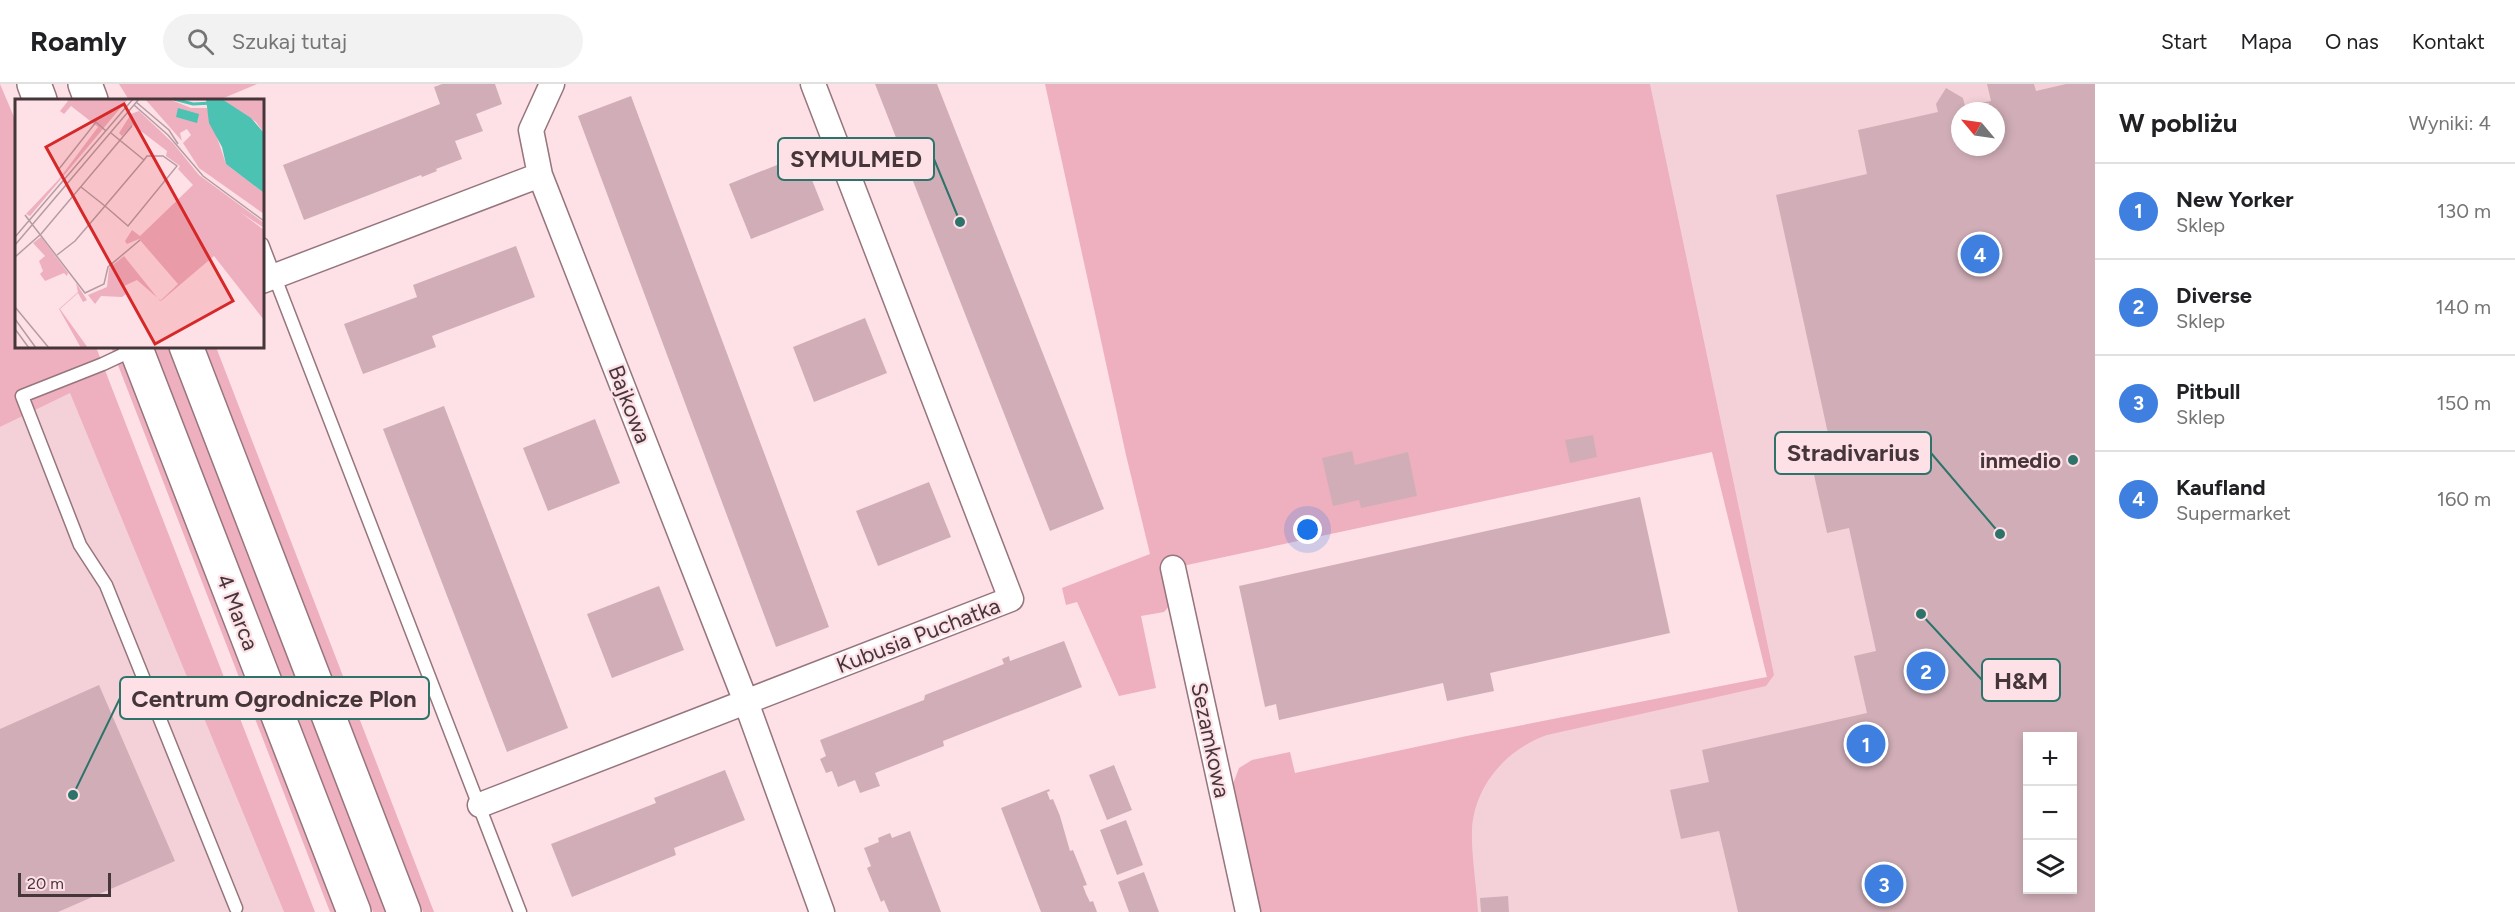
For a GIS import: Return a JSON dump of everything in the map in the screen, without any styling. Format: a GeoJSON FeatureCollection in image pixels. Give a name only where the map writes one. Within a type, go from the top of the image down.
{"type":"FeatureCollection","features":[{"type":"Feature","properties":{"kind":"main road"},"geometry":{"type":"LineString","coordinates":[[34,84],[40,99]]}},
{"type":"Feature","properties":{"kind":"main road"},"geometry":{"type":"LineString","coordinates":[[85,84],[91,99]]}},
{"type":"Feature","properties":{"kind":"main road","name":"4 Marca"},"geometry":{"type":"LineString","coordinates":[[135,348],[354,912]]}},
{"type":"Feature","properties":{"kind":"main road","name":"4 Marca"},"geometry":{"type":"LineString","coordinates":[[187,348],[404,912]]}},
{"type":"Feature","properties":{"kind":"street"},"geometry":{"type":"LineString","coordinates":[[268,278],[540,175],[531,130],[552,84]]}},
{"type":"Feature","properties":{"kind":"street","name":"Kubusia Puchatka"},"geometry":{"type":"LineString","coordinates":[[480,806],[1011,599],[813,84]]}},
{"type":"Feature","properties":{"kind":"street","name":"Bajkowa"},"geometry":{"type":"LineString","coordinates":[[540,175],[746,702],[822,912]]}},
{"type":"Feature","properties":{"kind":"street","name":"Sezamkowa"},"geometry":{"type":"LineString","coordinates":[[1173,568],[1248,912]]}},
{"type":"Feature","properties":{"kind":"lane"},"geometry":{"type":"LineString","coordinates":[[264,255],[268,278],[480,806],[520,912]]}},
{"type":"Feature","properties":{"kind":"lane"},"geometry":{"type":"LineString","coordinates":[[133,348],[103,364],[22,396],[80,545],[106,585],[236,908]]}},
{"type":"Feature","properties":{"kind":"shaded area"},"geometry":{"type":"Polygon","coordinates":[[[0,84],[15,123],[15,348],[96,348],[315,912],[284,912],[70,393],[0,427],[0,84]]]}},
{"type":"Feature","properties":{"kind":"shaded area"},"geometry":{"type":"Polygon","coordinates":[[[119,84],[257,84],[221,99],[128,99],[119,84]]]}},
{"type":"Feature","properties":{"kind":"shaded area"},"geometry":{"type":"Polygon","coordinates":[[[1045,84],[1650,84],[1774,675],[1766,686],[1547,735],[1533,741],[1509,757],[1490,778],[1482,791],[1473,819],[1478,912],[1257,912],[1230,792],[1239,768],[1252,760],[1290,752],[1295,773],[1462,737],[1767,677],[1712,452],[1173,568],[1171,604],[1164,612],[1141,616],[1156,688],[1119,696],[1077,602],[1066,605],[1062,588],[1150,554],[1126,455],[1045,84]]]}},
{"type":"Feature","properties":{"kind":"shaded area"},"geometry":{"type":"Polygon","coordinates":[[[1636,84],[2095,84],[2095,912],[1423,912],[1462,737],[1767,677],[1712,452],[1636,84]]]}},
{"type":"Feature","properties":{"kind":"shaded area"},"geometry":{"type":"Polygon","coordinates":[[[111,348],[118,348],[337,912],[330,912],[111,348]]]}},
{"type":"Feature","properties":{"kind":"shaded area"},"geometry":{"type":"Polygon","coordinates":[[[154,348],[169,348],[387,912],[373,912],[154,348]]]}},
{"type":"Feature","properties":{"kind":"shaded area"},"geometry":{"type":"Polygon","coordinates":[[[206,348],[216,348],[434,912],[423,912],[206,355],[206,348]]]}},
{"type":"Feature","properties":{"kind":"shaded area"},"geometry":{"type":"Polygon","coordinates":[[[70,392],[284,912],[0,912],[0,427],[70,392]]]}},
{"type":"Feature","properties":{"kind":"building"},"geometry":{"type":"Polygon","coordinates":[[[442,84],[495,84],[502,104],[476,114],[483,131],[455,141],[462,159],[422,177],[421,175],[304,220],[283,165],[440,104],[434,87],[442,84]]]}},
{"type":"Feature","properties":{"kind":"building"},"geometry":{"type":"Polygon","coordinates":[[[875,84],[937,84],[1104,509],[1050,531],[875,84]]]}},
{"type":"Feature","properties":{"kind":"building"},"geometry":{"type":"Polygon","coordinates":[[[1987,84],[2034,84],[2036,91],[2066,84],[2095,84],[2095,912],[1738,912],[1719,831],[1681,839],[1670,790],[1709,782],[1702,750],[1867,713],[1854,656],[1876,651],[1849,528],[1827,533],[1810,457],[1832,452],[1776,195],[1867,174],[1858,130],[1938,112],[1936,104],[1946,88],[1963,98],[1964,102],[1951,102],[1951,156],[2005,156],[2005,102],[1986,102],[1991,101],[1987,84]]]}},
{"type":"Feature","properties":{"kind":"building"},"geometry":{"type":"Polygon","coordinates":[[[631,96],[829,627],[776,647],[578,116],[631,96]]]}},
{"type":"Feature","properties":{"kind":"building"},"geometry":{"type":"Polygon","coordinates":[[[802,155],[824,210],[751,239],[729,184],[802,155]]]}},
{"type":"Feature","properties":{"kind":"building"},"geometry":{"type":"Polygon","coordinates":[[[516,246],[535,297],[432,336],[436,347],[363,374],[344,324],[417,297],[413,285],[516,246]]]}},
{"type":"Feature","properties":{"kind":"building"},"geometry":{"type":"Polygon","coordinates":[[[865,318],[887,373],[814,402],[793,347],[865,318]]]}},
{"type":"Feature","properties":{"kind":"building"},"geometry":{"type":"Polygon","coordinates":[[[444,406],[568,728],[507,752],[383,429],[444,406]]]}},
{"type":"Feature","properties":{"kind":"building"},"geometry":{"type":"Polygon","coordinates":[[[595,419],[620,483],[548,511],[523,448],[595,419]]]}},
{"type":"Feature","properties":{"kind":"building"},"geometry":{"type":"Polygon","coordinates":[[[1593,435],[1597,457],[1570,463],[1565,440],[1593,435]]]}},
{"type":"Feature","properties":{"kind":"building"},"geometry":{"type":"Polygon","coordinates":[[[1352,451],[1355,465],[1408,452],[1417,496],[1361,508],[1359,500],[1333,506],[1322,458],[1352,451]]]}},
{"type":"Feature","properties":{"kind":"building"},"geometry":{"type":"Polygon","coordinates":[[[929,482],[951,537],[878,566],[856,511],[929,482]]]}},
{"type":"Feature","properties":{"kind":"building"},"geometry":{"type":"Polygon","coordinates":[[[1640,497],[1670,633],[1490,673],[1494,691],[1447,701],[1443,683],[1279,720],[1276,704],[1265,707],[1239,586],[1640,497]]]}},
{"type":"Feature","properties":{"kind":"building"},"geometry":{"type":"Polygon","coordinates":[[[659,586],[684,650],[612,678],[587,614],[659,586]]]}},
{"type":"Feature","properties":{"kind":"building"},"geometry":{"type":"Polygon","coordinates":[[[1064,641],[1082,687],[943,741],[944,746],[875,773],[880,786],[860,793],[855,780],[838,787],[832,771],[826,773],[820,759],[826,756],[820,740],[924,700],[925,695],[1004,664],[1002,659],[1009,656],[1010,661],[1064,641]]]}},
{"type":"Feature","properties":{"kind":"building"},"geometry":{"type":"Polygon","coordinates":[[[99,685],[175,861],[58,912],[0,912],[0,729],[99,685]]]}},
{"type":"Feature","properties":{"kind":"building"},"geometry":{"type":"Polygon","coordinates":[[[1114,765],[1132,810],[1107,820],[1089,775],[1114,765]]]}},
{"type":"Feature","properties":{"kind":"building"},"geometry":{"type":"Polygon","coordinates":[[[725,770],[745,820],[674,848],[676,855],[572,897],[551,844],[656,803],[654,798],[725,770]]]}},
{"type":"Feature","properties":{"kind":"building"},"geometry":{"type":"Polygon","coordinates":[[[1049,789],[1050,791],[1047,792],[1050,800],[1053,799],[1060,816],[1070,851],[1073,850],[1087,885],[1083,886],[1086,894],[1090,902],[1093,901],[1097,912],[1041,912],[1001,808],[1049,789]]]}},
{"type":"Feature","properties":{"kind":"building"},"geometry":{"type":"Polygon","coordinates":[[[1126,820],[1143,865],[1117,875],[1100,830],[1126,820]]]}},
{"type":"Feature","properties":{"kind":"building"},"geometry":{"type":"Polygon","coordinates":[[[910,831],[941,912],[889,912],[884,900],[881,902],[867,868],[871,866],[864,848],[879,842],[878,838],[890,833],[892,838],[910,831]]]}},
{"type":"Feature","properties":{"kind":"building"},"geometry":{"type":"Polygon","coordinates":[[[1144,872],[1159,912],[1129,912],[1118,882],[1144,872]]]}},
{"type":"Feature","properties":{"kind":"building"},"geometry":{"type":"Polygon","coordinates":[[[1508,896],[1509,912],[1481,912],[1480,898],[1508,896]]]}},
{"type":"Feature","properties":{"kind":"place","name":"SYMULMED"},"geometry":{"type":"Point","coordinates":[960,222]}},
{"type":"Feature","properties":{"kind":"place","name":"Kaufland"},"geometry":{"type":"Point","coordinates":[1980,254]}},
{"type":"Feature","properties":{"kind":"place","name":"inmedio"},"geometry":{"type":"Point","coordinates":[2073,460]}},
{"type":"Feature","properties":{"kind":"place","name":"Stradivarius"},"geometry":{"type":"Point","coordinates":[2000,534]}},
{"type":"Feature","properties":{"kind":"place","name":"H&M"},"geometry":{"type":"Point","coordinates":[1921,614]}},
{"type":"Feature","properties":{"kind":"place","name":"Diverse"},"geometry":{"type":"Point","coordinates":[1926,671]}},
{"type":"Feature","properties":{"kind":"place","name":"New Yorker"},"geometry":{"type":"Point","coordinates":[1866,744]}},
{"type":"Feature","properties":{"kind":"place","name":"Centrum Ogrodnicze Plon"},"geometry":{"type":"Point","coordinates":[73,795]}},
{"type":"Feature","properties":{"kind":"place","name":"Pitbull"},"geometry":{"type":"Point","coordinates":[1884,884]}}]}
